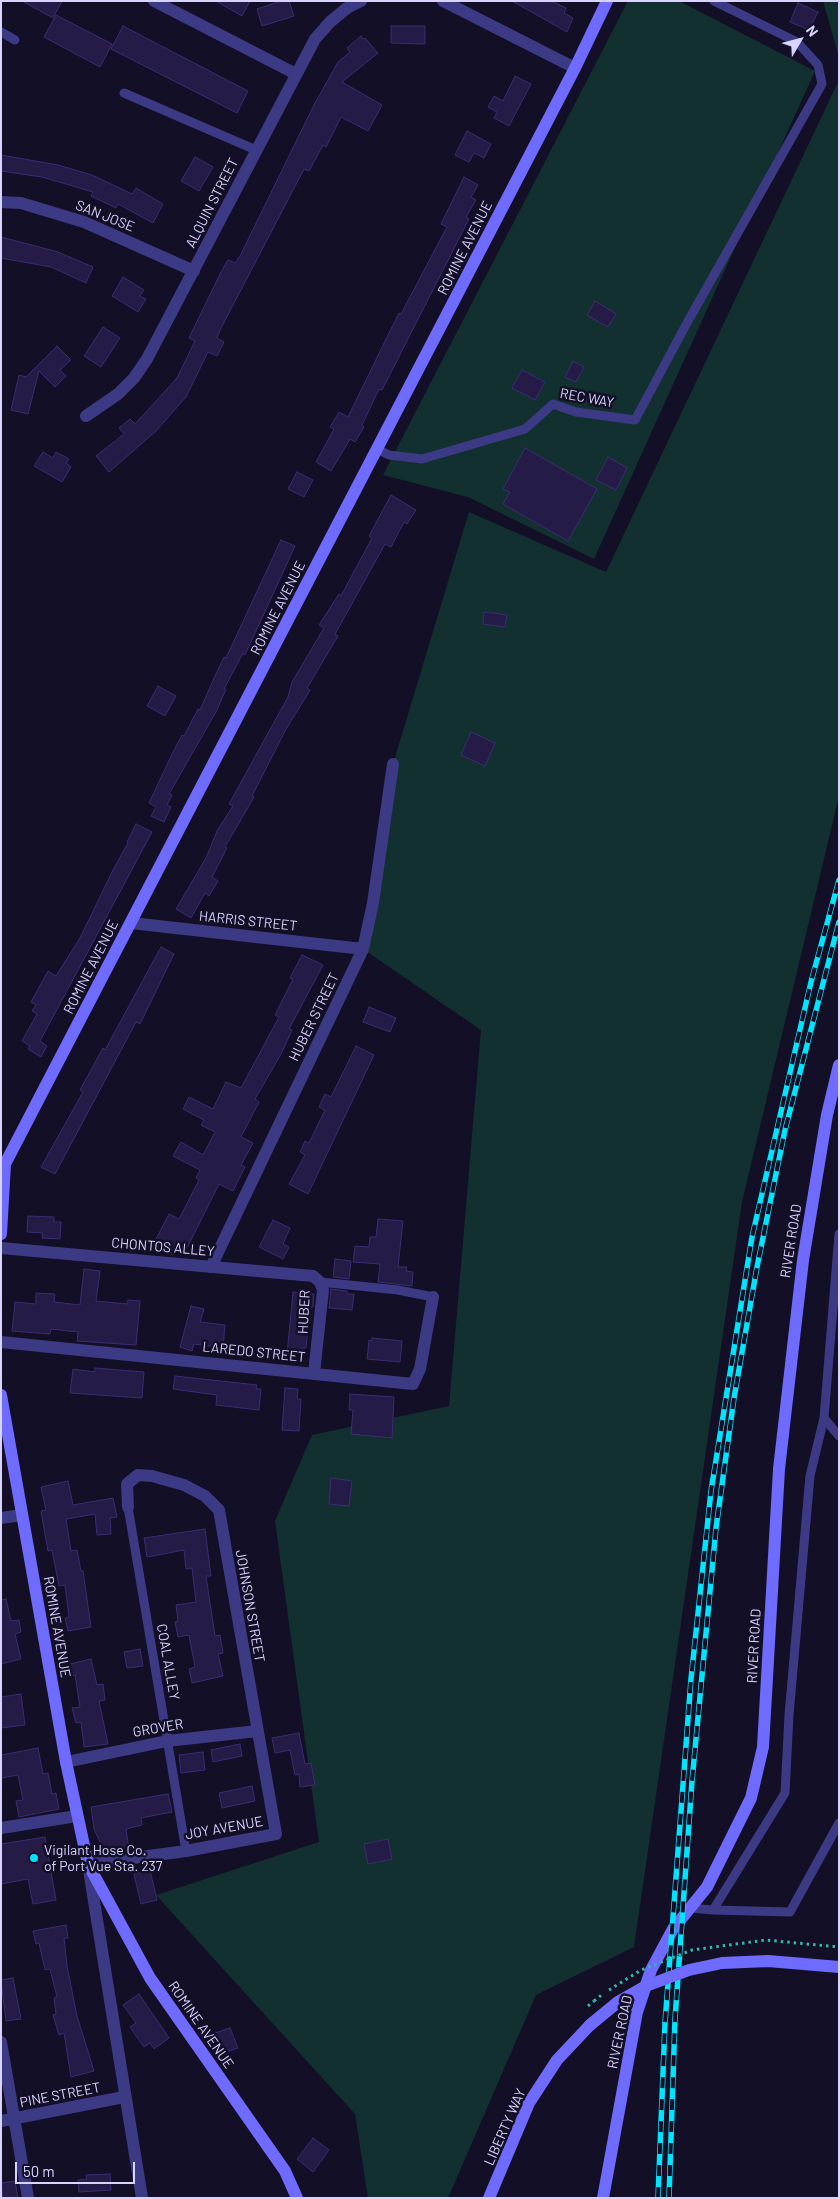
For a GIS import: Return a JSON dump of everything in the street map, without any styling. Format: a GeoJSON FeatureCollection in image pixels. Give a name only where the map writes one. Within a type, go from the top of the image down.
{"type":"FeatureCollection","features":[{"type":"Feature","properties":{"kind":"street"},"geometry":{"type":"LineString","coordinates":[[154,1],[296,74]]}},
{"type":"Feature","properties":{"kind":"street","name":"ALQUIN STREET"},"geometry":{"type":"LineString","coordinates":[[86,416],[118,394],[134,378],[147,360],[315,39],[330,22],[347,8],[361,1]]}},
{"type":"Feature","properties":{"kind":"street"},"geometry":{"type":"LineString","coordinates":[[443,1],[575,68]]}},
{"type":"Feature","properties":{"kind":"street","name":"ROMINE AVENUE"},"geometry":{"type":"LineString","coordinates":[[1,1234],[3,1164],[131,923],[575,68],[607,1]]}},
{"type":"Feature","properties":{"kind":"street","name":"SAN JOSE"},"geometry":{"type":"LineString","coordinates":[[1,202],[21,203],[84,222],[194,271]]}},
{"type":"Feature","properties":{"kind":"street","name":"HUBER STREET"},"geometry":{"type":"LineString","coordinates":[[211,1267],[363,949],[373,903],[393,764]]}},
{"type":"Feature","properties":{"kind":"street","name":"HARRIS STREET"},"geometry":{"type":"LineString","coordinates":[[131,923],[363,949]]}},
{"type":"Feature","properties":{"kind":"street","name":"RIVER ROAD"},"geometry":{"type":"LineString","coordinates":[[603,2198],[637,2012],[651,1970],[673,1929],[707,1887],[751,1798],[763,1747],[779,1469],[803,1260],[836,1093],[839,1065]]}},
{"type":"Feature","properties":{"kind":"street","name":"CHONTOS ALLEY"},"geometry":{"type":"LineString","coordinates":[[1,1248],[313,1276],[320,1282]]}},
{"type":"Feature","properties":{"kind":"street","name":"HUBER"},"geometry":{"type":"LineString","coordinates":[[314,1373],[323,1290],[320,1282]]}},
{"type":"Feature","properties":{"kind":"street","name":"LAREDO STREET"},"geometry":{"type":"LineString","coordinates":[[1,1342],[413,1384],[420,1369],[433,1296]]}},
{"type":"Feature","properties":{"kind":"street","name":"ROMINE AVENUE"},"geometry":{"type":"LineString","coordinates":[[1,1395],[76,1816],[88,1864],[124,2097],[142,2198]]}},
{"type":"Feature","properties":{"kind":"street","name":"JOHNSON STREET"},"geometry":{"type":"LineString","coordinates":[[128,1507],[127,1484],[138,1475],[152,1476],[184,1485],[205,1496],[219,1510],[276,1834]]}},
{"type":"Feature","properties":{"kind":"street"},"geometry":{"type":"LineString","coordinates":[[1,1518],[22,1515]]}},
{"type":"Feature","properties":{"kind":"street","name":"GROVER"},"geometry":{"type":"LineString","coordinates":[[66,1762],[167,1741],[257,1731]]}},
{"type":"Feature","properties":{"kind":"street"},"geometry":{"type":"LineString","coordinates":[[1,1828],[76,1816]]}},
{"type":"Feature","properties":{"kind":"street","name":"JOY AVENUE"},"geometry":{"type":"LineString","coordinates":[[88,1864],[186,1850],[276,1834]]}},
{"type":"Feature","properties":{"kind":"street","name":"ROMINE AVENUE"},"geometry":{"type":"LineString","coordinates":[[88,1864],[150,1978],[285,2171],[297,2198]]}},
{"type":"Feature","properties":{"kind":"street","name":"LIBERTY WAY"},"geometry":{"type":"LineString","coordinates":[[494,2195],[530,2102],[557,2060],[590,2025],[618,2002],[646,1986],[689,1970],[722,1963],[768,1961],[839,1967]]}},
{"type":"Feature","properties":{"kind":"street"},"geometry":{"type":"LineString","coordinates":[[1,2042],[28,2198]]}},
{"type":"Feature","properties":{"kind":"street","name":"PINE STREET"},"geometry":{"type":"LineString","coordinates":[[1,2121],[124,2097]]}},
{"type":"Feature","properties":{"kind":"lane","name":"REC WAY"},"geometry":{"type":"LineString","coordinates":[[377,449],[389,455],[422,459],[525,429],[553,404],[576,412],[635,420],[822,84],[818,65],[797,42],[714,1]]}},
{"type":"Feature","properties":{"kind":"lane"},"geometry":{"type":"LineString","coordinates":[[1,32],[15,40]]}},
{"type":"Feature","properties":{"kind":"lane"},"geometry":{"type":"LineString","coordinates":[[124,93],[256,150]]}},
{"type":"Feature","properties":{"kind":"lane"},"geometry":{"type":"LineString","coordinates":[[713,1910],[785,1792],[789,1715],[810,1476],[824,1418],[839,1234]]}},
{"type":"Feature","properties":{"kind":"lane"},"geometry":{"type":"LineString","coordinates":[[320,1282],[433,1296]]}},
{"type":"Feature","properties":{"kind":"lane"},"geometry":{"type":"LineString","coordinates":[[824,1418],[839,1436]]}},
{"type":"Feature","properties":{"kind":"lane","name":"COAL ALLEY"},"geometry":{"type":"LineString","coordinates":[[128,1507],[186,1850]]}},
{"type":"Feature","properties":{"kind":"lane"},"geometry":{"type":"LineString","coordinates":[[690,1908],[790,1912],[839,1822]]}},
{"type":"Feature","properties":{"kind":"green space"},"geometry":{"type":"Polygon","coordinates":[[[628,1],[679,1],[815,71],[594,559],[468,497],[383,475],[628,1]]]}},
{"type":"Feature","properties":{"kind":"green space"},"geometry":{"type":"Polygon","coordinates":[[[823,1],[839,1],[839,57],[823,1]]]}},
{"type":"Feature","properties":{"kind":"green space"},"geometry":{"type":"Polygon","coordinates":[[[839,80],[839,796],[742,1202],[634,1947],[536,1995],[448,2198],[368,2198],[355,2114],[156,1895],[319,1842],[275,1521],[312,1435],[449,1406],[481,1030],[363,949],[393,764],[469,512],[606,572],[839,80]]]}},
{"type":"Feature","properties":{"kind":"building"},"geometry":{"type":"Polygon","coordinates":[[[22,1],[62,1],[53,18],[22,1]]]}},
{"type":"Feature","properties":{"kind":"building"},"geometry":{"type":"Polygon","coordinates":[[[216,1],[250,1],[242,16],[216,1]]]}},
{"type":"Feature","properties":{"kind":"building"},"geometry":{"type":"Polygon","coordinates":[[[281,1],[289,1],[294,16],[262,26],[257,9],[281,1]]]}},
{"type":"Feature","properties":{"kind":"building"},"geometry":{"type":"Polygon","coordinates":[[[512,1],[551,1],[566,8],[564,13],[573,18],[567,32],[512,1]]]}},
{"type":"Feature","properties":{"kind":"building"},"geometry":{"type":"Polygon","coordinates":[[[798,3],[818,12],[809,30],[790,22],[798,3]]]}},
{"type":"Feature","properties":{"kind":"building"},"geometry":{"type":"Polygon","coordinates":[[[56,15],[112,44],[100,67],[44,37],[56,15]]]}},
{"type":"Feature","properties":{"kind":"building"},"geometry":{"type":"Polygon","coordinates":[[[123,26],[248,91],[237,113],[111,49],[123,26]]]}},
{"type":"Feature","properties":{"kind":"building"},"geometry":{"type":"Polygon","coordinates":[[[391,26],[425,26],[425,44],[391,43],[391,26]]]}},
{"type":"Feature","properties":{"kind":"building"},"geometry":{"type":"Polygon","coordinates":[[[361,36],[378,53],[342,82],[382,105],[368,131],[341,117],[326,147],[323,145],[309,171],[304,169],[220,330],[217,338],[224,342],[217,356],[208,352],[186,397],[156,431],[109,472],[96,456],[124,434],[119,428],[130,419],[135,424],[177,378],[195,341],[189,338],[221,272],[228,260],[235,263],[240,256],[314,105],[338,62],[350,52],[347,48],[361,36]]]}},
{"type":"Feature","properties":{"kind":"building"},"geometry":{"type":"Polygon","coordinates":[[[515,76],[531,84],[509,126],[494,118],[497,112],[488,107],[494,96],[503,101],[515,76]]]}},
{"type":"Feature","properties":{"kind":"building"},"geometry":{"type":"Polygon","coordinates":[[[467,131],[491,144],[484,158],[474,153],[469,162],[455,155],[467,131]]]}},
{"type":"Feature","properties":{"kind":"building"},"geometry":{"type":"Polygon","coordinates":[[[1,155],[58,165],[92,175],[132,194],[136,188],[163,204],[153,223],[118,204],[116,208],[91,196],[93,192],[42,177],[1,171],[1,155]]]}},
{"type":"Feature","properties":{"kind":"building"},"geometry":{"type":"Polygon","coordinates":[[[195,157],[213,167],[199,191],[181,181],[195,157]]]}},
{"type":"Feature","properties":{"kind":"building"},"geometry":{"type":"Polygon","coordinates":[[[464,177],[478,185],[471,197],[476,200],[466,217],[469,219],[382,390],[379,389],[362,425],[364,427],[355,442],[350,439],[331,471],[316,462],[334,429],[330,427],[339,412],[348,417],[399,313],[401,314],[447,227],[441,224],[464,177]]]}},
{"type":"Feature","properties":{"kind":"building"},"geometry":{"type":"Polygon","coordinates":[[[1,237],[58,252],[93,267],[86,283],[51,267],[1,258],[1,237]]]}},
{"type":"Feature","properties":{"kind":"building"},"geometry":{"type":"Polygon","coordinates":[[[123,277],[144,290],[140,296],[146,299],[138,312],[112,296],[123,277]]]}},
{"type":"Feature","properties":{"kind":"building"},"geometry":{"type":"Polygon","coordinates":[[[595,301],[616,314],[608,327],[587,315],[595,301]]]}},
{"type":"Feature","properties":{"kind":"building"},"geometry":{"type":"Polygon","coordinates":[[[103,327],[120,338],[101,367],[84,356],[103,327]]]}},
{"type":"Feature","properties":{"kind":"building"},"geometry":{"type":"Polygon","coordinates":[[[57,346],[71,360],[60,370],[66,376],[55,387],[39,371],[28,414],[11,410],[19,375],[26,377],[57,346]]]}},
{"type":"Feature","properties":{"kind":"building"},"geometry":{"type":"Polygon","coordinates":[[[573,361],[584,367],[576,382],[565,377],[573,361]]]}},
{"type":"Feature","properties":{"kind":"building"},"geometry":{"type":"Polygon","coordinates":[[[522,370],[545,382],[535,400],[512,388],[522,370]]]}},
{"type":"Feature","properties":{"kind":"building"},"geometry":{"type":"Polygon","coordinates":[[[525,448],[597,489],[568,541],[503,504],[510,492],[503,489],[525,448]]]}},
{"type":"Feature","properties":{"kind":"building"},"geometry":{"type":"Polygon","coordinates":[[[43,452],[53,458],[56,452],[69,459],[66,463],[71,467],[62,482],[34,466],[43,452]]]}},
{"type":"Feature","properties":{"kind":"building"},"geometry":{"type":"Polygon","coordinates":[[[608,457],[627,468],[616,490],[596,480],[608,457]]]}},
{"type":"Feature","properties":{"kind":"building"},"geometry":{"type":"Polygon","coordinates":[[[297,472],[313,480],[304,497],[288,489],[297,472]]]}},
{"type":"Feature","properties":{"kind":"building"},"geometry":{"type":"Polygon","coordinates":[[[391,495],[416,510],[407,524],[404,522],[391,547],[385,544],[335,634],[338,636],[307,688],[310,690],[285,731],[252,796],[254,797],[225,847],[227,848],[212,877],[218,881],[209,896],[205,893],[191,918],[176,909],[206,858],[217,831],[233,806],[229,804],[288,697],[292,682],[324,628],[319,625],[339,594],[341,596],[372,538],[369,536],[391,495]]]}},
{"type":"Feature","properties":{"kind":"building"},"geometry":{"type":"Polygon","coordinates":[[[281,540],[295,546],[245,655],[243,653],[224,689],[226,689],[217,710],[169,794],[172,795],[167,805],[171,807],[164,822],[151,816],[156,807],[149,803],[182,735],[184,736],[198,709],[200,710],[281,540]]]}},
{"type":"Feature","properties":{"kind":"building"},"geometry":{"type":"Polygon","coordinates":[[[484,612],[507,615],[505,627],[483,624],[484,612]]]}},
{"type":"Feature","properties":{"kind":"building"},"geometry":{"type":"Polygon","coordinates":[[[158,686],[176,696],[165,716],[147,706],[158,686]]]}},
{"type":"Feature","properties":{"kind":"building"},"geometry":{"type":"Polygon","coordinates":[[[471,732],[495,743],[485,766],[461,755],[471,732]]]}},
{"type":"Feature","properties":{"kind":"building"},"geometry":{"type":"Polygon","coordinates":[[[136,824],[152,832],[40,1041],[47,1046],[41,1057],[28,1049],[30,1046],[22,1041],[37,1014],[32,1011],[36,1005],[31,1002],[48,971],[56,976],[80,938],[136,824]]]}},
{"type":"Feature","properties":{"kind":"building"},"geometry":{"type":"Polygon","coordinates":[[[161,947],[174,954],[140,1024],[136,1022],[55,1174],[41,1167],[83,1092],[80,1090],[103,1048],[105,1050],[161,947]]]}},
{"type":"Feature","properties":{"kind":"building"},"geometry":{"type":"Polygon","coordinates":[[[302,955],[323,965],[289,1029],[292,1030],[281,1054],[255,1099],[259,1102],[241,1137],[253,1143],[241,1165],[245,1167],[233,1191],[219,1184],[187,1248],[179,1244],[173,1255],[153,1245],[169,1214],[179,1219],[199,1180],[196,1178],[200,1170],[173,1156],[181,1142],[203,1155],[215,1132],[201,1125],[204,1120],[183,1109],[189,1097],[213,1109],[226,1082],[241,1088],[279,1017],[275,1015],[293,979],[290,978],[302,955]]]}},
{"type":"Feature","properties":{"kind":"building"},"geometry":{"type":"Polygon","coordinates":[[[369,1007],[396,1018],[390,1032],[363,1022],[369,1007]]]}},
{"type":"Feature","properties":{"kind":"building"},"geometry":{"type":"Polygon","coordinates":[[[356,1046],[374,1055],[308,1194],[289,1184],[305,1155],[300,1152],[305,1141],[309,1143],[325,1110],[319,1107],[325,1094],[331,1097],[356,1046]]]}},
{"type":"Feature","properties":{"kind":"building"},"geometry":{"type":"Polygon","coordinates":[[[28,1216],[54,1217],[54,1222],[61,1222],[60,1239],[42,1238],[43,1233],[27,1232],[28,1216]]]}},
{"type":"Feature","properties":{"kind":"building"},"geometry":{"type":"Polygon","coordinates":[[[378,1219],[403,1221],[398,1267],[407,1267],[406,1271],[413,1272],[412,1286],[378,1282],[380,1264],[353,1262],[355,1246],[369,1247],[370,1237],[376,1237],[378,1219]]]}},
{"type":"Feature","properties":{"kind":"building"},"geometry":{"type":"Polygon","coordinates":[[[273,1220],[290,1228],[283,1244],[289,1247],[283,1259],[259,1247],[273,1220]]]}},
{"type":"Feature","properties":{"kind":"building"},"geometry":{"type":"Polygon","coordinates":[[[335,1259],[351,1261],[349,1279],[333,1277],[335,1259]]]}},
{"type":"Feature","properties":{"kind":"building"},"geometry":{"type":"Polygon","coordinates":[[[84,1269],[100,1271],[96,1301],[127,1304],[128,1300],[140,1301],[136,1345],[77,1341],[78,1332],[51,1329],[50,1334],[12,1331],[15,1302],[36,1304],[36,1293],[55,1294],[54,1302],[80,1305],[84,1269]]]}},
{"type":"Feature","properties":{"kind":"building"},"geometry":{"type":"Polygon","coordinates":[[[331,1289],[354,1294],[352,1310],[329,1308],[331,1289]]]}},
{"type":"Feature","properties":{"kind":"building"},"geometry":{"type":"Polygon","coordinates":[[[293,1292],[314,1294],[313,1307],[310,1307],[306,1348],[302,1348],[301,1355],[287,1354],[293,1292]]]}},
{"type":"Feature","properties":{"kind":"building"},"geometry":{"type":"Polygon","coordinates":[[[191,1306],[204,1309],[200,1322],[225,1325],[223,1348],[194,1344],[192,1351],[180,1347],[191,1306]]]}},
{"type":"Feature","properties":{"kind":"building"},"geometry":{"type":"Polygon","coordinates":[[[372,1338],[402,1341],[400,1362],[367,1359],[369,1340],[372,1341],[372,1338]]]}},
{"type":"Feature","properties":{"kind":"building"},"geometry":{"type":"Polygon","coordinates":[[[95,1368],[144,1372],[142,1398],[70,1393],[73,1369],[95,1372],[95,1368]]]}},
{"type":"Feature","properties":{"kind":"building"},"geometry":{"type":"Polygon","coordinates":[[[175,1376],[257,1385],[256,1389],[261,1389],[259,1410],[216,1405],[217,1395],[173,1389],[175,1376]]]}},
{"type":"Feature","properties":{"kind":"building"},"geometry":{"type":"Polygon","coordinates":[[[285,1388],[298,1389],[297,1399],[301,1399],[299,1431],[282,1430],[285,1388]]]}},
{"type":"Feature","properties":{"kind":"building"},"geometry":{"type":"Polygon","coordinates":[[[350,1394],[394,1397],[392,1438],[351,1434],[353,1410],[349,1410],[350,1394]]]}},
{"type":"Feature","properties":{"kind":"building"},"geometry":{"type":"Polygon","coordinates":[[[331,1478],[352,1481],[349,1506],[329,1504],[331,1478]]]}},
{"type":"Feature","properties":{"kind":"building"},"geometry":{"type":"Polygon","coordinates":[[[68,1481],[73,1505],[113,1498],[117,1517],[110,1518],[111,1534],[97,1535],[95,1514],[66,1519],[71,1551],[77,1550],[81,1571],[83,1571],[91,1627],[68,1631],[65,1618],[69,1617],[65,1585],[59,1586],[52,1550],[48,1551],[41,1511],[46,1510],[41,1487],[68,1481]]]}},
{"type":"Feature","properties":{"kind":"building"},"geometry":{"type":"Polygon","coordinates":[[[205,1529],[211,1576],[206,1576],[215,1636],[220,1635],[223,1653],[218,1654],[223,1676],[192,1683],[189,1669],[195,1667],[189,1635],[178,1637],[175,1622],[178,1621],[176,1605],[196,1602],[192,1568],[186,1569],[184,1550],[147,1557],[144,1538],[205,1529]]]}},
{"type":"Feature","properties":{"kind":"building"},"geometry":{"type":"Polygon","coordinates":[[[6,1599],[11,1621],[19,1620],[21,1632],[15,1634],[21,1659],[1,1664],[1,1600],[6,1599]]]}},
{"type":"Feature","properties":{"kind":"building"},"geometry":{"type":"Polygon","coordinates":[[[140,1649],[143,1666],[127,1668],[124,1652],[140,1649]]]}},
{"type":"Feature","properties":{"kind":"building"},"geometry":{"type":"Polygon","coordinates":[[[91,1659],[97,1685],[103,1684],[105,1700],[99,1701],[108,1744],[84,1747],[81,1722],[76,1723],[72,1708],[80,1707],[75,1675],[69,1677],[66,1665],[91,1659]]]}},
{"type":"Feature","properties":{"kind":"building"},"geometry":{"type":"Polygon","coordinates":[[[21,1694],[25,1725],[1,1728],[1,1697],[21,1694]]]}},
{"type":"Feature","properties":{"kind":"building"},"geometry":{"type":"Polygon","coordinates":[[[299,1733],[305,1764],[311,1763],[315,1785],[300,1787],[299,1774],[295,1775],[290,1750],[275,1753],[272,1738],[299,1733]]]}},
{"type":"Feature","properties":{"kind":"building"},"geometry":{"type":"Polygon","coordinates":[[[240,1744],[242,1756],[213,1762],[211,1750],[240,1744]]]}},
{"type":"Feature","properties":{"kind":"building"},"geometry":{"type":"Polygon","coordinates":[[[38,1748],[43,1774],[48,1773],[52,1794],[56,1793],[59,1809],[19,1817],[16,1801],[23,1800],[18,1775],[1,1778],[1,1755],[38,1748]]]}},
{"type":"Feature","properties":{"kind":"building"},"geometry":{"type":"Polygon","coordinates":[[[203,1752],[205,1770],[181,1773],[179,1755],[203,1752]]]}},
{"type":"Feature","properties":{"kind":"building"},"geometry":{"type":"Polygon","coordinates":[[[252,1786],[255,1801],[222,1808],[219,1793],[252,1786]]]}},
{"type":"Feature","properties":{"kind":"building"},"geometry":{"type":"Polygon","coordinates":[[[168,1794],[172,1812],[141,1818],[142,1825],[126,1829],[129,1849],[105,1853],[94,1829],[91,1807],[168,1794]]]}},
{"type":"Feature","properties":{"kind":"building"},"geometry":{"type":"Polygon","coordinates":[[[45,1837],[56,1900],[33,1904],[28,1879],[1,1884],[1,1844],[45,1837]]]}},
{"type":"Feature","properties":{"kind":"building"},"geometry":{"type":"Polygon","coordinates":[[[388,1839],[392,1859],[368,1864],[364,1844],[388,1839]]]}},
{"type":"Feature","properties":{"kind":"building"},"geometry":{"type":"Polygon","coordinates":[[[150,1870],[157,1900],[141,1904],[134,1874],[150,1870]]]}},
{"type":"Feature","properties":{"kind":"building"},"geometry":{"type":"Polygon","coordinates":[[[66,1925],[68,1938],[64,1938],[67,1966],[77,2016],[94,2071],[71,2077],[64,2033],[59,2035],[53,2015],[56,2014],[54,1998],[57,1997],[50,1969],[45,1970],[39,1943],[36,1944],[33,1931],[66,1925]]]}},
{"type":"Feature","properties":{"kind":"building"},"geometry":{"type":"Polygon","coordinates":[[[13,1978],[21,2019],[6,2021],[1,1980],[13,1978]]]}},
{"type":"Feature","properties":{"kind":"building"},"geometry":{"type":"Polygon","coordinates":[[[139,1994],[169,2038],[154,2049],[150,2043],[144,2047],[130,2027],[136,2023],[123,2005],[139,1994]]]}},
{"type":"Feature","properties":{"kind":"building"},"geometry":{"type":"Polygon","coordinates":[[[230,2028],[238,2048],[217,2055],[209,2035],[230,2028]]]}},
{"type":"Feature","properties":{"kind":"building"},"geometry":{"type":"Polygon","coordinates":[[[313,2138],[329,2150],[313,2172],[297,2159],[313,2138]]]}},
{"type":"Feature","properties":{"kind":"building"},"geometry":{"type":"Polygon","coordinates":[[[110,2174],[111,2190],[79,2192],[78,2180],[87,2179],[86,2175],[110,2174]]]}},
{"type":"Feature","properties":{"kind":"building"},"geometry":{"type":"Polygon","coordinates":[[[15,2181],[18,2198],[3,2198],[1,2183],[15,2181]]]}},
{"type":"Feature","properties":{"kind":"railway"},"geometry":{"type":"LineString","coordinates":[[658,2198],[665,2023],[691,1679],[711,1491],[752,1237],[811,982],[839,880]]}},
{"type":"Feature","properties":{"kind":"railway"},"geometry":{"type":"LineString","coordinates":[[669,2198],[675,2019],[692,1781],[716,1528],[734,1398],[757,1267],[785,1130],[839,922]]}},
{"type":"Feature","properties":{"kind":"place","name":"Vigilant Hose Co. of Port Vue Sta. 237"},"geometry":{"type":"Point","coordinates":[34,1858]}}]}
